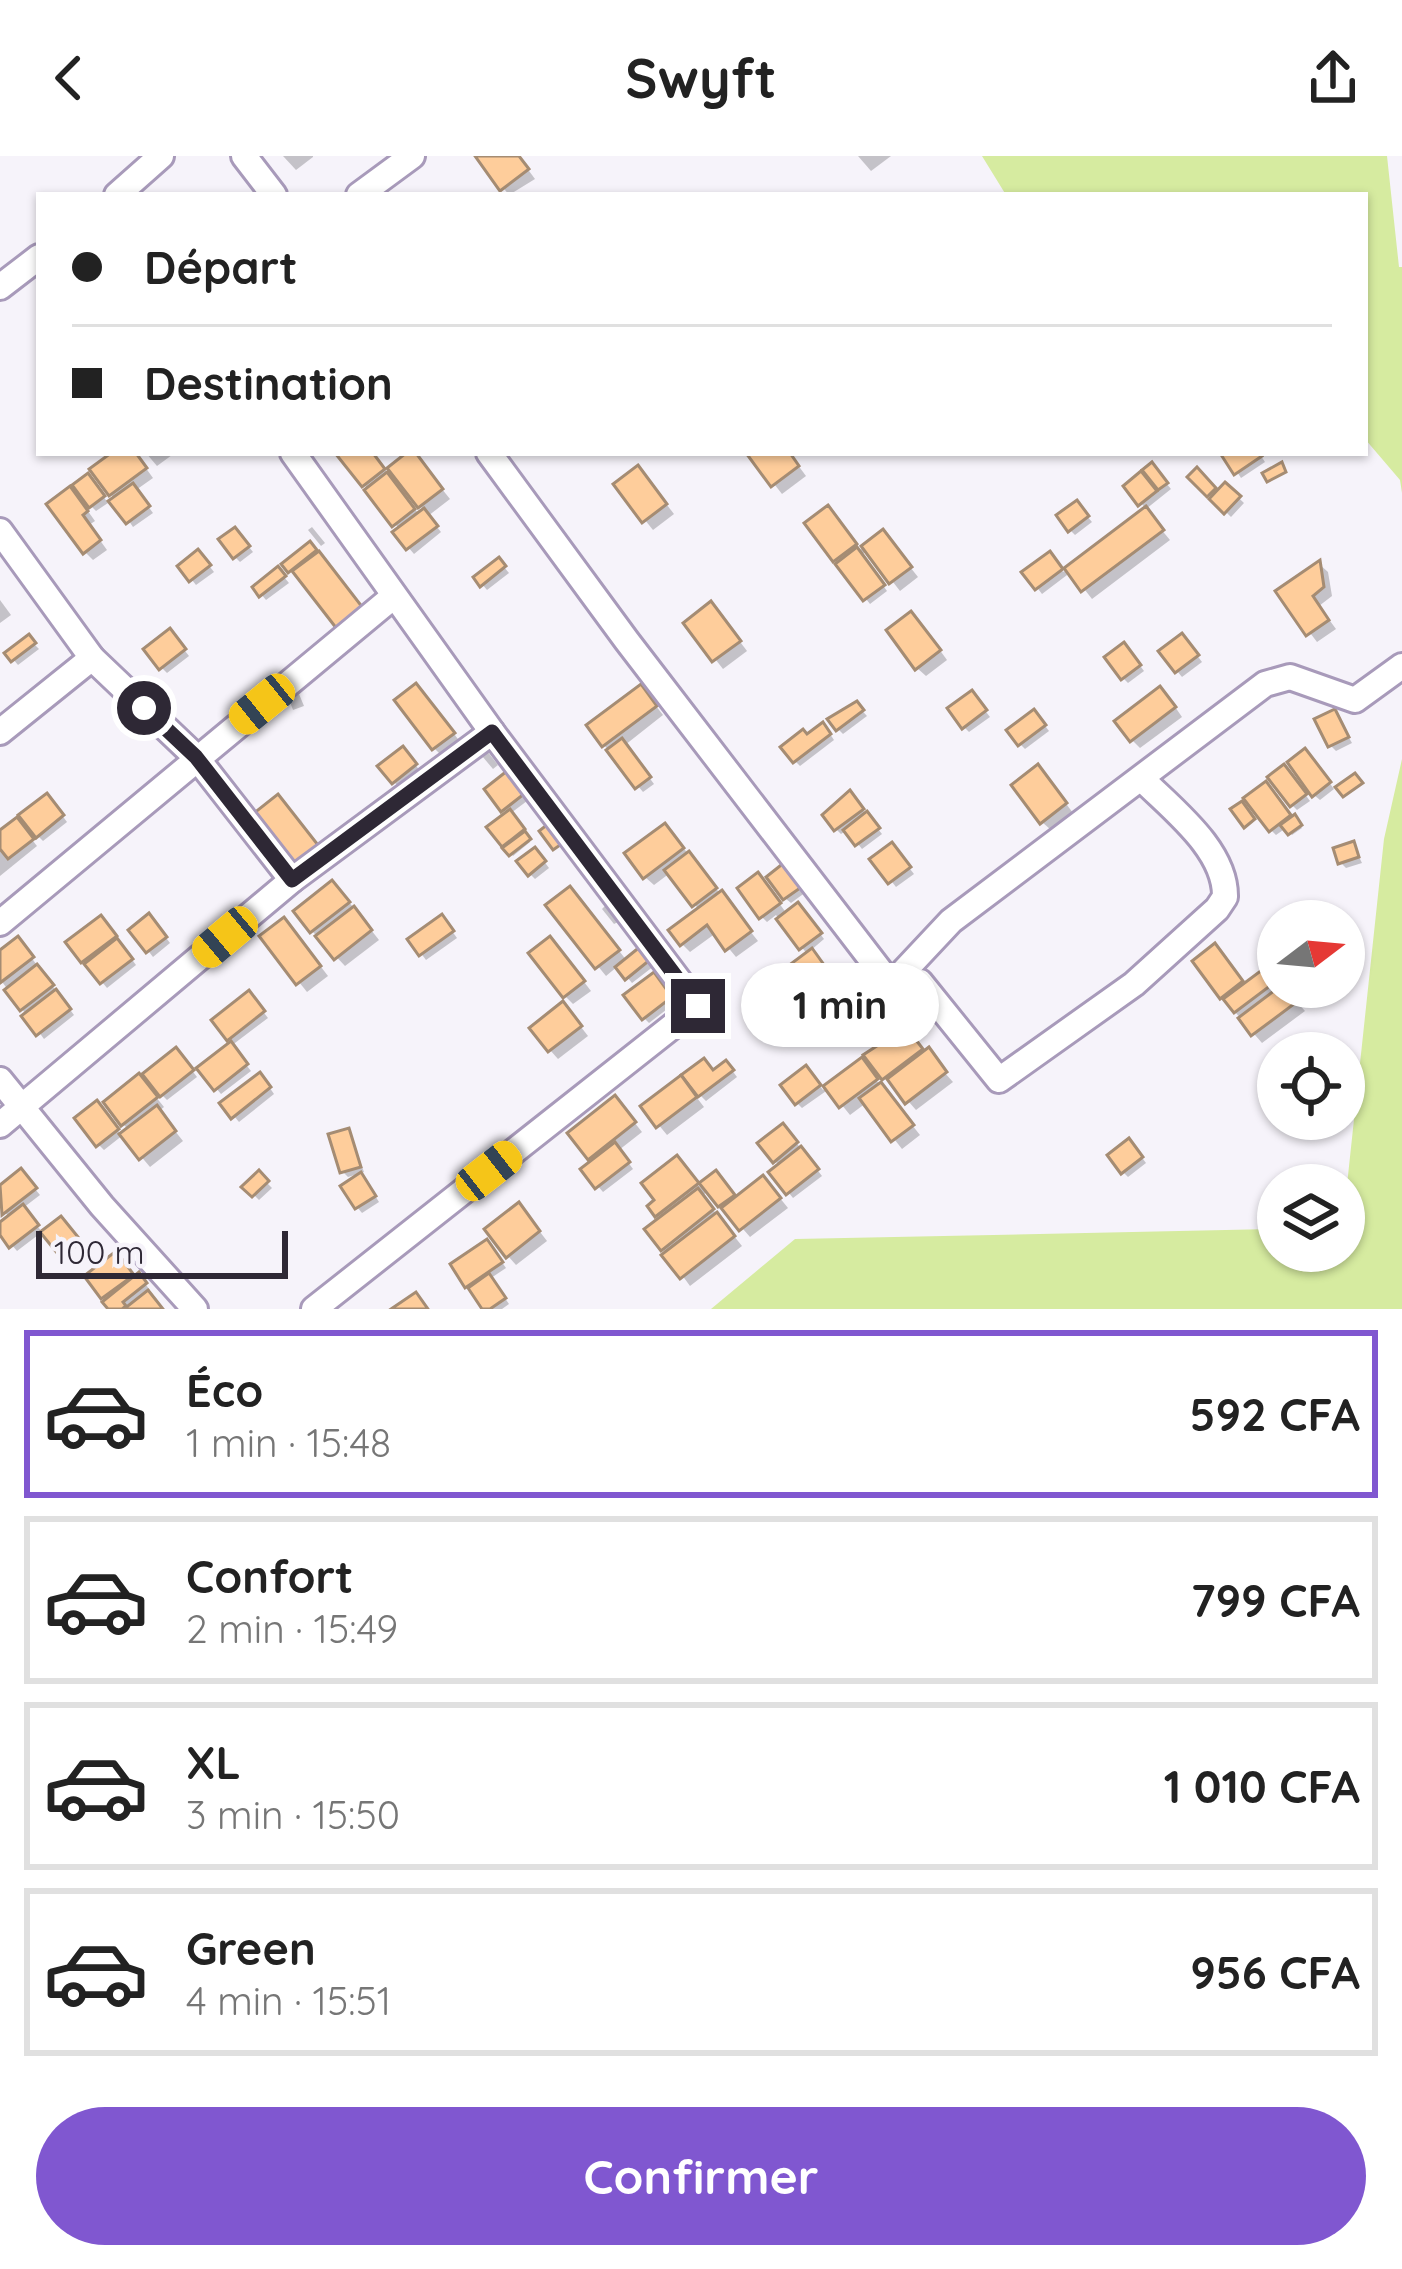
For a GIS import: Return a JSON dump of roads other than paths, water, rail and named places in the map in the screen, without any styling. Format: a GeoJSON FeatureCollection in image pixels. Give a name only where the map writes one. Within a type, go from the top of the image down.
{"type":"FeatureCollection","features":[{"type":"Feature","properties":{"kind":"street"},"geometry":{"type":"LineString","coordinates":[[120,192],[161,156]]}},
{"type":"Feature","properties":{"kind":"street"},"geometry":{"type":"LineString","coordinates":[[244,156],[272,192]]}},
{"type":"Feature","properties":{"kind":"street"},"geometry":{"type":"LineString","coordinates":[[363,192],[412,156]]}},
{"type":"Feature","properties":{"kind":"street"},"geometry":{"type":"LineString","coordinates":[[0,287],[36,259]]}},
{"type":"Feature","properties":{"kind":"street"},"geometry":{"type":"LineString","coordinates":[[294,456],[492,732],[698,1006],[314,1309]]}},
{"type":"Feature","properties":{"kind":"street"},"geometry":{"type":"LineString","coordinates":[[491,456],[891,985]]}},
{"type":"Feature","properties":{"kind":"street"},"geometry":{"type":"LineString","coordinates":[[0,531],[92,658],[196,757],[292,880]]}},
{"type":"Feature","properties":{"kind":"street"},"geometry":{"type":"LineString","coordinates":[[0,923],[394,596]]}},
{"type":"Feature","properties":{"kind":"street"},"geometry":{"type":"LineString","coordinates":[[0,733],[92,658]]}},
{"type":"Feature","properties":{"kind":"street"},"geometry":{"type":"LineString","coordinates":[[891,985],[951,921],[1265,684],[1290,677],[1355,700],[1402,666]]}},
{"type":"Feature","properties":{"kind":"street"},"geometry":{"type":"LineString","coordinates":[[0,1125],[292,880],[492,732]]}},
{"type":"Feature","properties":{"kind":"street"},"geometry":{"type":"LineString","coordinates":[[891,985],[920,982],[999,1080],[1134,984],[1225,897],[1219,866],[1143,779]]}},
{"type":"Feature","properties":{"kind":"street"},"geometry":{"type":"LineString","coordinates":[[0,1080],[102,1206],[195,1309]]}}]}
